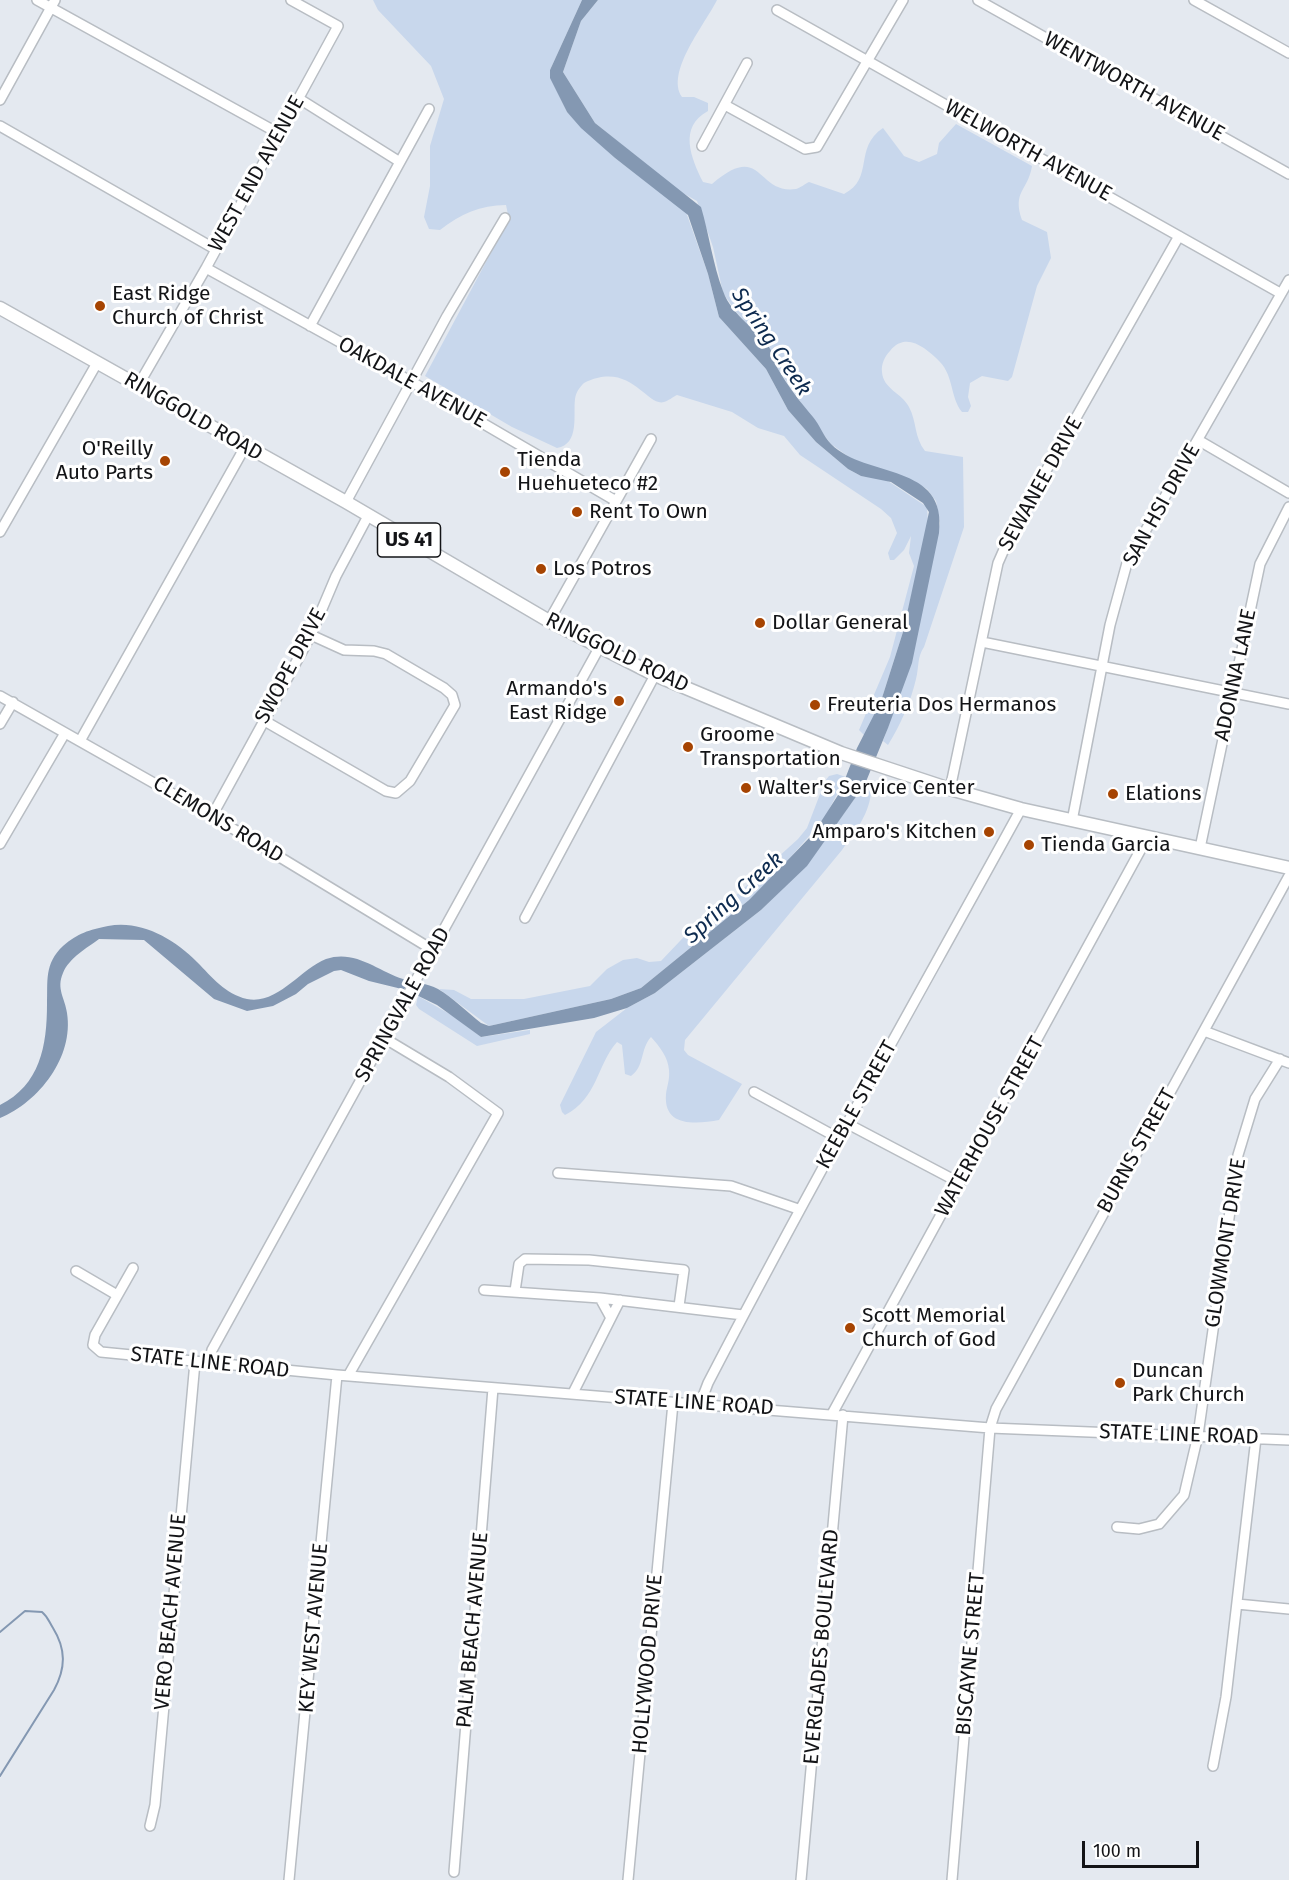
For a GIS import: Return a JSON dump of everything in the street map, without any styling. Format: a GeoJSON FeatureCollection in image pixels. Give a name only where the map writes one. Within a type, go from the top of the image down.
{"type":"FeatureCollection","features":[{"type":"Feature","properties":{"kind":"main road","name":"RINGGOLD ROAD"},"geometry":{"type":"LineString","coordinates":[[0,308],[346,502],[549,621],[655,675],[841,753],[950,789],[1072,821],[1289,868]]}},
{"type":"Feature","properties":{"kind":"street"},"geometry":{"type":"LineString","coordinates":[[37,0],[53,4],[278,133]]}},
{"type":"Feature","properties":{"kind":"street","name":"WEST END AVENUE"},"geometry":{"type":"LineString","coordinates":[[138,384],[206,268],[338,26],[291,0]]}},
{"type":"Feature","properties":{"kind":"street"},"geometry":{"type":"LineString","coordinates":[[725,105],[805,150],[817,147],[903,0]]}},
{"type":"Feature","properties":{"kind":"street","name":"WENTWORTH AVENUE"},"geometry":{"type":"LineString","coordinates":[[978,0],[1289,174]]}},
{"type":"Feature","properties":{"kind":"street"},"geometry":{"type":"LineString","coordinates":[[1194,0],[1289,53]]}},
{"type":"Feature","properties":{"kind":"street"},"geometry":{"type":"LineString","coordinates":[[0,100],[53,4]]}},
{"type":"Feature","properties":{"kind":"street","name":"WELWORTH AVENUE"},"geometry":{"type":"LineString","coordinates":[[777,10],[1280,292]]}},
{"type":"Feature","properties":{"kind":"street"},"geometry":{"type":"LineString","coordinates":[[702,146],[747,63]]}},
{"type":"Feature","properties":{"kind":"street"},"geometry":{"type":"LineString","coordinates":[[298,99],[400,162]]}},
{"type":"Feature","properties":{"kind":"street"},"geometry":{"type":"LineString","coordinates":[[310,326],[429,109]]}},
{"type":"Feature","properties":{"kind":"street"},"geometry":{"type":"LineString","coordinates":[[0,126],[215,249]]}},
{"type":"Feature","properties":{"kind":"street"},"geometry":{"type":"LineString","coordinates":[[346,502],[447,316],[505,218]]}},
{"type":"Feature","properties":{"kind":"street","name":"SEWANEE DRIVE"},"geometry":{"type":"LineString","coordinates":[[950,789],[998,563],[1013,529],[1179,236]]}},
{"type":"Feature","properties":{"kind":"street","name":"OAKDALE AVENUE"},"geometry":{"type":"LineString","coordinates":[[206,268],[412,382],[616,501]]}},
{"type":"Feature","properties":{"kind":"street","name":"SAN HSI DRIVE"},"geometry":{"type":"LineString","coordinates":[[1072,821],[1102,665],[1127,563],[1280,292],[1289,280]]}},
{"type":"Feature","properties":{"kind":"street"},"geometry":{"type":"LineString","coordinates":[[0,532],[97,363]]}},
{"type":"Feature","properties":{"kind":"street"},"geometry":{"type":"LineString","coordinates":[[549,621],[651,439]]}},
{"type":"Feature","properties":{"kind":"street"},"geometry":{"type":"LineString","coordinates":[[1198,440],[1289,493]]}},
{"type":"Feature","properties":{"kind":"street"},"geometry":{"type":"LineString","coordinates":[[80,741],[245,447]]}},
{"type":"Feature","properties":{"kind":"street","name":"ADONNA LANE"},"geometry":{"type":"LineString","coordinates":[[1200,848],[1260,564],[1289,507]]}},
{"type":"Feature","properties":{"kind":"street","name":"SWOPE DRIVE"},"geometry":{"type":"LineString","coordinates":[[212,816],[311,635],[336,576],[368,516]]}},
{"type":"Feature","properties":{"kind":"street"},"geometry":{"type":"LineString","coordinates":[[263,720],[386,791],[396,793],[410,781],[455,705],[452,695],[444,688],[386,654],[344,650],[311,635]]}},
{"type":"Feature","properties":{"kind":"street"},"geometry":{"type":"LineString","coordinates":[[982,642],[1289,704]]}},
{"type":"Feature","properties":{"kind":"street","name":"SPRINGVALE ROAD"},"geometry":{"type":"LineString","coordinates":[[209,1362],[212,1350],[599,648]]}},
{"type":"Feature","properties":{"kind":"street"},"geometry":{"type":"LineString","coordinates":[[525,918],[655,675]]}},
{"type":"Feature","properties":{"kind":"street","name":"CLEMONS ROAD"},"geometry":{"type":"LineString","coordinates":[[0,696],[212,816],[434,950]]}},
{"type":"Feature","properties":{"kind":"street"},"geometry":{"type":"LineString","coordinates":[[0,724],[13,702]]}},
{"type":"Feature","properties":{"kind":"street"},"geometry":{"type":"LineString","coordinates":[[0,844],[65,733]]}},
{"type":"Feature","properties":{"kind":"street","name":"KEEBLE STREET"},"geometry":{"type":"LineString","coordinates":[[700,1404],[708,1383],[798,1209],[840,1139],[1021,809]]}},
{"type":"Feature","properties":{"kind":"street","name":"WATERHOUSE STREET"},"geometry":{"type":"LineString","coordinates":[[832,1414],[1147,838]]}},
{"type":"Feature","properties":{"kind":"street","name":"BURNS STREET"},"geometry":{"type":"LineString","coordinates":[[990,1428],[996,1409],[1289,876]]}},
{"type":"Feature","properties":{"kind":"street"},"geometry":{"type":"LineString","coordinates":[[1204,1031],[1284,1061]]}},
{"type":"Feature","properties":{"kind":"street"},"geometry":{"type":"LineString","coordinates":[[348,1376],[498,1113],[448,1077],[384,1038]]}},
{"type":"Feature","properties":{"kind":"street","name":"GLOWMONT DRIVE"},"geometry":{"type":"LineString","coordinates":[[1117,1527],[1139,1528],[1159,1524],[1184,1495],[1198,1435],[1238,1155],[1255,1099],[1284,1061]]}},
{"type":"Feature","properties":{"kind":"street"},"geometry":{"type":"LineString","coordinates":[[754,1092],[840,1139]]}},
{"type":"Feature","properties":{"kind":"street"},"geometry":{"type":"LineString","coordinates":[[848,1124],[960,1183]]}},
{"type":"Feature","properties":{"kind":"street"},"geometry":{"type":"LineString","coordinates":[[558,1173],[731,1186],[798,1209]]}},
{"type":"Feature","properties":{"kind":"street"},"geometry":{"type":"LineString","coordinates":[[515,1292],[519,1264],[525,1258],[589,1260],[684,1270],[679,1306]]}},
{"type":"Feature","properties":{"kind":"street"},"geometry":{"type":"LineString","coordinates":[[76,1271],[117,1295],[134,1268]]}},
{"type":"Feature","properties":{"kind":"street"},"geometry":{"type":"LineString","coordinates":[[484,1290],[600,1298],[743,1315]]}},
{"type":"Feature","properties":{"kind":"street","name":"STATE LINE ROAD"},"geometry":{"type":"LineString","coordinates":[[117,1295],[95,1335],[93,1345],[101,1352],[348,1376],[990,1428],[1289,1440]]}},
{"type":"Feature","properties":{"kind":"street"},"geometry":{"type":"LineString","coordinates":[[600,1298],[611,1318]]}},
{"type":"Feature","properties":{"kind":"street"},"geometry":{"type":"LineString","coordinates":[[573,1394],[620,1300]]}},
{"type":"Feature","properties":{"kind":"street","name":"VERO BEACH AVENUE"},"geometry":{"type":"LineString","coordinates":[[150,1826],[155,1805],[195,1362]]}},
{"type":"Feature","properties":{"kind":"street","name":"KEY WEST AVENUE"},"geometry":{"type":"LineString","coordinates":[[289,1880],[337,1375]]}},
{"type":"Feature","properties":{"kind":"street","name":"PALM BEACH AVENUE"},"geometry":{"type":"LineString","coordinates":[[454,1872],[493,1388]]}},
{"type":"Feature","properties":{"kind":"street","name":"HOLLYWOOD DRIVE"},"geometry":{"type":"LineString","coordinates":[[628,1880],[673,1403]]}},
{"type":"Feature","properties":{"kind":"street","name":"EVERGLADES BOULEVARD"},"geometry":{"type":"LineString","coordinates":[[801,1880],[843,1415]]}},
{"type":"Feature","properties":{"kind":"street","name":"BISCAYNE STREET"},"geometry":{"type":"LineString","coordinates":[[952,1880],[990,1428]]}},
{"type":"Feature","properties":{"kind":"street"},"geometry":{"type":"LineString","coordinates":[[1213,1766],[1226,1697],[1256,1438]]}},
{"type":"Feature","properties":{"kind":"street"},"geometry":{"type":"LineString","coordinates":[[1237,1604],[1289,1609]]}},
{"type":"Feature","properties":{"kind":"shaded area"},"geometry":{"type":"Polygon","coordinates":[[[373,0],[582,0],[550,70],[554,85],[567,112],[615,158],[686,212],[708,274],[719,317],[766,369],[788,410],[816,442],[848,469],[861,476],[885,479],[927,507],[928,523],[903,632],[881,701],[865,736],[859,730],[890,657],[914,566],[909,553],[911,536],[904,550],[894,560],[890,560],[888,553],[897,533],[891,518],[881,509],[800,455],[784,436],[758,428],[732,412],[677,395],[664,402],[657,402],[625,380],[614,377],[600,377],[584,383],[575,397],[572,435],[569,441],[557,448],[512,427],[425,376],[509,219],[506,205],[497,205],[471,212],[440,230],[429,229],[424,217],[430,186],[430,146],[444,99],[431,66],[378,10],[373,0]]]}},
{"type":"Feature","properties":{"kind":"shaded area"},"geometry":{"type":"Polygon","coordinates":[[[582,0],[598,0],[581,21],[563,72],[595,123],[701,207],[716,271],[727,300],[739,316],[767,344],[782,375],[828,441],[846,455],[918,483],[931,494],[938,510],[939,533],[912,663],[865,784],[807,866],[761,910],[655,993],[627,1008],[594,1018],[481,1037],[437,1005],[406,990],[369,981],[341,970],[334,971],[308,984],[296,994],[273,1006],[247,1011],[214,999],[144,940],[99,939],[74,958],[63,973],[60,984],[67,1013],[68,1029],[65,1046],[51,1076],[28,1101],[0,1118],[0,1105],[14,1097],[24,1087],[43,1049],[47,1020],[47,980],[53,959],[63,946],[84,933],[120,925],[144,928],[178,945],[225,989],[247,999],[269,997],[279,992],[326,959],[347,957],[357,959],[403,979],[438,989],[481,1023],[489,1026],[611,999],[641,988],[749,900],[813,834],[840,792],[857,748],[881,701],[903,632],[929,512],[923,503],[891,482],[861,476],[848,469],[816,442],[788,410],[766,369],[719,317],[708,274],[688,215],[615,158],[581,128],[567,112],[550,78],[550,70],[582,0]]]}},
{"type":"Feature","properties":{"kind":"shaded area"},"geometry":{"type":"Polygon","coordinates":[[[598,0],[717,0],[683,61],[678,87],[682,97],[694,97],[708,103],[708,111],[693,125],[690,134],[691,153],[703,182],[712,184],[741,167],[758,172],[773,185],[783,189],[796,189],[809,182],[844,194],[859,180],[869,144],[883,128],[904,156],[919,162],[937,154],[939,143],[956,124],[1032,166],[1020,197],[1019,210],[1022,220],[1047,232],[1051,258],[1037,286],[1012,377],[1008,381],[982,376],[970,383],[968,397],[971,406],[968,412],[962,412],[955,400],[948,374],[940,362],[922,347],[903,342],[890,351],[883,363],[883,378],[909,407],[921,446],[925,451],[963,457],[964,527],[920,655],[911,696],[901,722],[888,745],[883,741],[899,697],[940,523],[936,501],[927,489],[913,481],[853,460],[831,444],[778,369],[772,352],[737,313],[723,293],[713,247],[697,201],[679,191],[595,123],[563,72],[581,21],[598,0]]]}},
{"type":"Feature","properties":{"kind":"shaded area"},"geometry":{"type":"Polygon","coordinates":[[[837,774],[846,777],[824,819],[782,867],[749,900],[641,988],[611,999],[489,1026],[439,989],[454,990],[471,999],[524,999],[590,986],[607,969],[623,960],[637,958],[649,962],[661,961],[698,922],[723,907],[798,839],[807,828],[825,781],[829,776],[837,774]]]}},
{"type":"Feature","properties":{"kind":"shaded area"},"geometry":{"type":"Polygon","coordinates":[[[865,784],[871,789],[868,806],[852,836],[685,1040],[684,1050],[688,1055],[742,1084],[719,1120],[683,1121],[670,1113],[666,1094],[669,1076],[667,1061],[651,1037],[645,1047],[641,1062],[631,1076],[625,1074],[622,1045],[617,1042],[584,1100],[565,1115],[560,1105],[596,1032],[627,1008],[655,993],[761,910],[806,866],[865,784]]]}},
{"type":"Feature","properties":{"kind":"shaded area"},"geometry":{"type":"Polygon","coordinates":[[[418,996],[455,1017],[481,1037],[530,1030],[530,1034],[477,1046],[419,1009],[416,1005],[418,996]]]}},
{"type":"Feature","properties":{"kind":"waterway","name":"Spring Creek"},"geometry":{"type":"LineString","coordinates":[[0,1632],[25,1611],[42,1612],[57,1636],[63,1659],[61,1674],[54,1690],[0,1776]]}},
{"type":"Feature","properties":{"kind":"place","name":"East Ridge Church of Christ"},"geometry":{"type":"Point","coordinates":[100,306]}},
{"type":"Feature","properties":{"kind":"place","name":"O'Reilly Auto Parts"},"geometry":{"type":"Point","coordinates":[165,461]}},
{"type":"Feature","properties":{"kind":"place","name":"Tienda Huehueteco #2"},"geometry":{"type":"Point","coordinates":[505,472]}},
{"type":"Feature","properties":{"kind":"place","name":"Rent To Own"},"geometry":{"type":"Point","coordinates":[577,512]}},
{"type":"Feature","properties":{"kind":"place","name":"Los Potros"},"geometry":{"type":"Point","coordinates":[541,569]}},
{"type":"Feature","properties":{"kind":"place","name":"Dollar General"},"geometry":{"type":"Point","coordinates":[760,623]}},
{"type":"Feature","properties":{"kind":"place","name":"Armando's East Ridge"},"geometry":{"type":"Point","coordinates":[619,701]}},
{"type":"Feature","properties":{"kind":"place","name":"Freuteria Dos Hermanos"},"geometry":{"type":"Point","coordinates":[815,705]}},
{"type":"Feature","properties":{"kind":"place","name":"Groome Transportation"},"geometry":{"type":"Point","coordinates":[688,747]}},
{"type":"Feature","properties":{"kind":"place","name":"Walter's Service Center"},"geometry":{"type":"Point","coordinates":[746,788]}},
{"type":"Feature","properties":{"kind":"place","name":"Elations"},"geometry":{"type":"Point","coordinates":[1113,794]}},
{"type":"Feature","properties":{"kind":"place","name":"Amparo's Kitchen"},"geometry":{"type":"Point","coordinates":[989,832]}},
{"type":"Feature","properties":{"kind":"place","name":"Tienda Garcia"},"geometry":{"type":"Point","coordinates":[1029,845]}},
{"type":"Feature","properties":{"kind":"place","name":"Scott Memorial Church of God"},"geometry":{"type":"Point","coordinates":[850,1328]}},
{"type":"Feature","properties":{"kind":"place","name":"Duncan Park Church"},"geometry":{"type":"Point","coordinates":[1120,1383]}}]}
